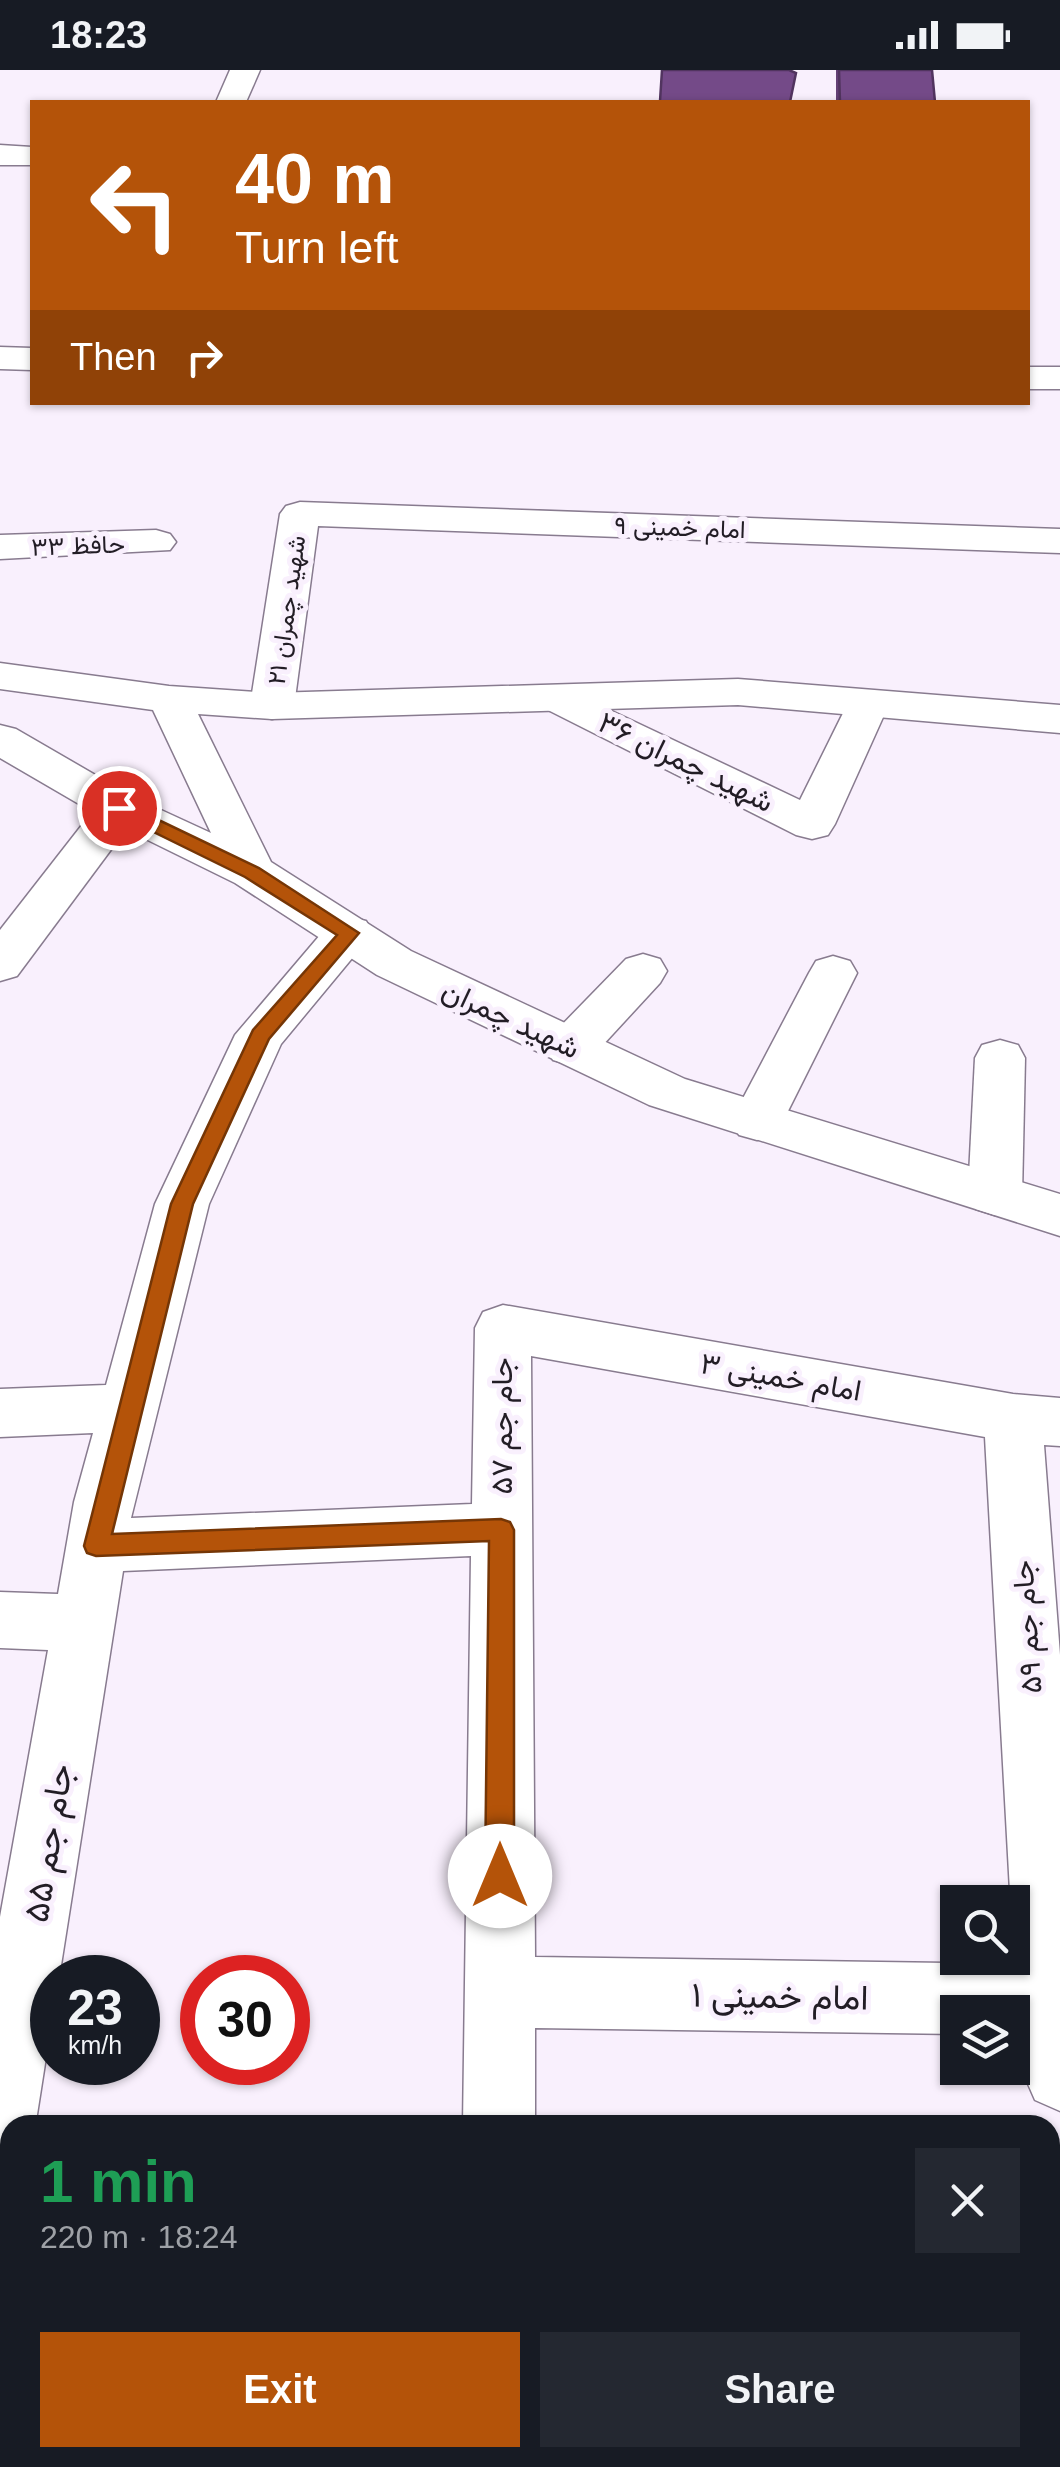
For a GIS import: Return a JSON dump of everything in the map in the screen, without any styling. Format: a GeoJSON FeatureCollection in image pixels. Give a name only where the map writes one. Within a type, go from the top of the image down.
{"type":"FeatureCollection","features":[{"type":"Feature","properties":{"kind":"street"},"geometry":{"type":"LineString","coordinates":[[232,100],[244,70]]}},
{"type":"Feature","properties":{"kind":"street"},"geometry":{"type":"LineString","coordinates":[[0,155],[30,156]]}},
{"type":"Feature","properties":{"kind":"street"},"geometry":{"type":"LineString","coordinates":[[0,358],[30,360]]}},
{"type":"Feature","properties":{"kind":"street"},"geometry":{"type":"LineString","coordinates":[[1030,378],[1060,378]]}},
{"type":"Feature","properties":{"kind":"street","name":"امام خمینی ۹"},"geometry":{"type":"LineString","coordinates":[[300,514],[1060,541]]}},
{"type":"Feature","properties":{"kind":"street","name":"شهید چمران ۲۱"},"geometry":{"type":"LineString","coordinates":[[272,706],[300,514]]}},
{"type":"Feature","properties":{"kind":"street","name":"حافظ ۳۳"},"geometry":{"type":"LineString","coordinates":[[0,546],[156,542]]}},
{"type":"Feature","properties":{"kind":"street"},"geometry":{"type":"LineString","coordinates":[[0,676],[169,700],[272,706],[738,692],[1060,720]]}},
{"type":"Feature","properties":{"kind":"street"},"geometry":{"type":"LineString","coordinates":[[169,700],[252,872]]}},
{"type":"Feature","properties":{"kind":"street","name":"شهید چمران ۳۶"},"geometry":{"type":"LineString","coordinates":[[561,700],[812,824],[868,704]]}},
{"type":"Feature","properties":{"kind":"street","name":"شهید چمران"},"geometry":{"type":"LineString","coordinates":[[0,739],[119,808],[252,872],[394,963],[667,1092],[1060,1214]]}},
{"type":"Feature","properties":{"kind":"street"},"geometry":{"type":"LineString","coordinates":[[0,964],[119,808]]}},
{"type":"Feature","properties":{"kind":"street"},"geometry":{"type":"LineString","coordinates":[[0,1620],[84,1623],[96,1546],[128,1408],[182,1204],[260,1035],[350,933]]}},
{"type":"Feature","properties":{"kind":"street"},"geometry":{"type":"LineString","coordinates":[[571,1047],[642,972]]}},
{"type":"Feature","properties":{"kind":"street"},"geometry":{"type":"LineString","coordinates":[[757,1121],[833,973]]}},
{"type":"Feature","properties":{"kind":"street"},"geometry":{"type":"LineString","coordinates":[[996,1195],[1000,1058]]}},
{"type":"Feature","properties":{"kind":"street","name":"امام خمینی ۳"},"geometry":{"type":"LineString","coordinates":[[503,1328],[1037,1420]]}},
{"type":"Feature","properties":{"kind":"street","name":"جام جم ۵۷"},"geometry":{"type":"LineString","coordinates":[[499,2115],[503,1328]]}},
{"type":"Feature","properties":{"kind":"street"},"geometry":{"type":"LineString","coordinates":[[0,1414],[128,1408]]}},
{"type":"Feature","properties":{"kind":"street","name":"جام جم ۵۹"},"geometry":{"type":"LineString","coordinates":[[1037,1420],[1060,2075]]}},
{"type":"Feature","properties":{"kind":"street"},"geometry":{"type":"LineString","coordinates":[[96,1546],[501,1530]]}},
{"type":"Feature","properties":{"kind":"street","name":"جام جم ۵۵"},"geometry":{"type":"LineString","coordinates":[[1,2115],[84,1623]]}},
{"type":"Feature","properties":{"kind":"street","name":"امام خمینی ۱"},"geometry":{"type":"LineString","coordinates":[[499,1992],[1056,2000]]}},
{"type":"Feature","properties":{"kind":"building"},"geometry":{"type":"Polygon","coordinates":[[[662,70],[796,73],[790,100],[660,100],[662,70]]]}},
{"type":"Feature","properties":{"kind":"building"},"geometry":{"type":"Polygon","coordinates":[[[839,70],[932,70],[935,100],[840,100],[839,70]]]}},
{"type":"Feature","properties":{"kind":"route"},"geometry":{"type":"LineString","coordinates":[[119,808],[252,872],[350,933],[260,1035],[182,1204],[96,1546],[501,1530],[500,1876]]}}]}
